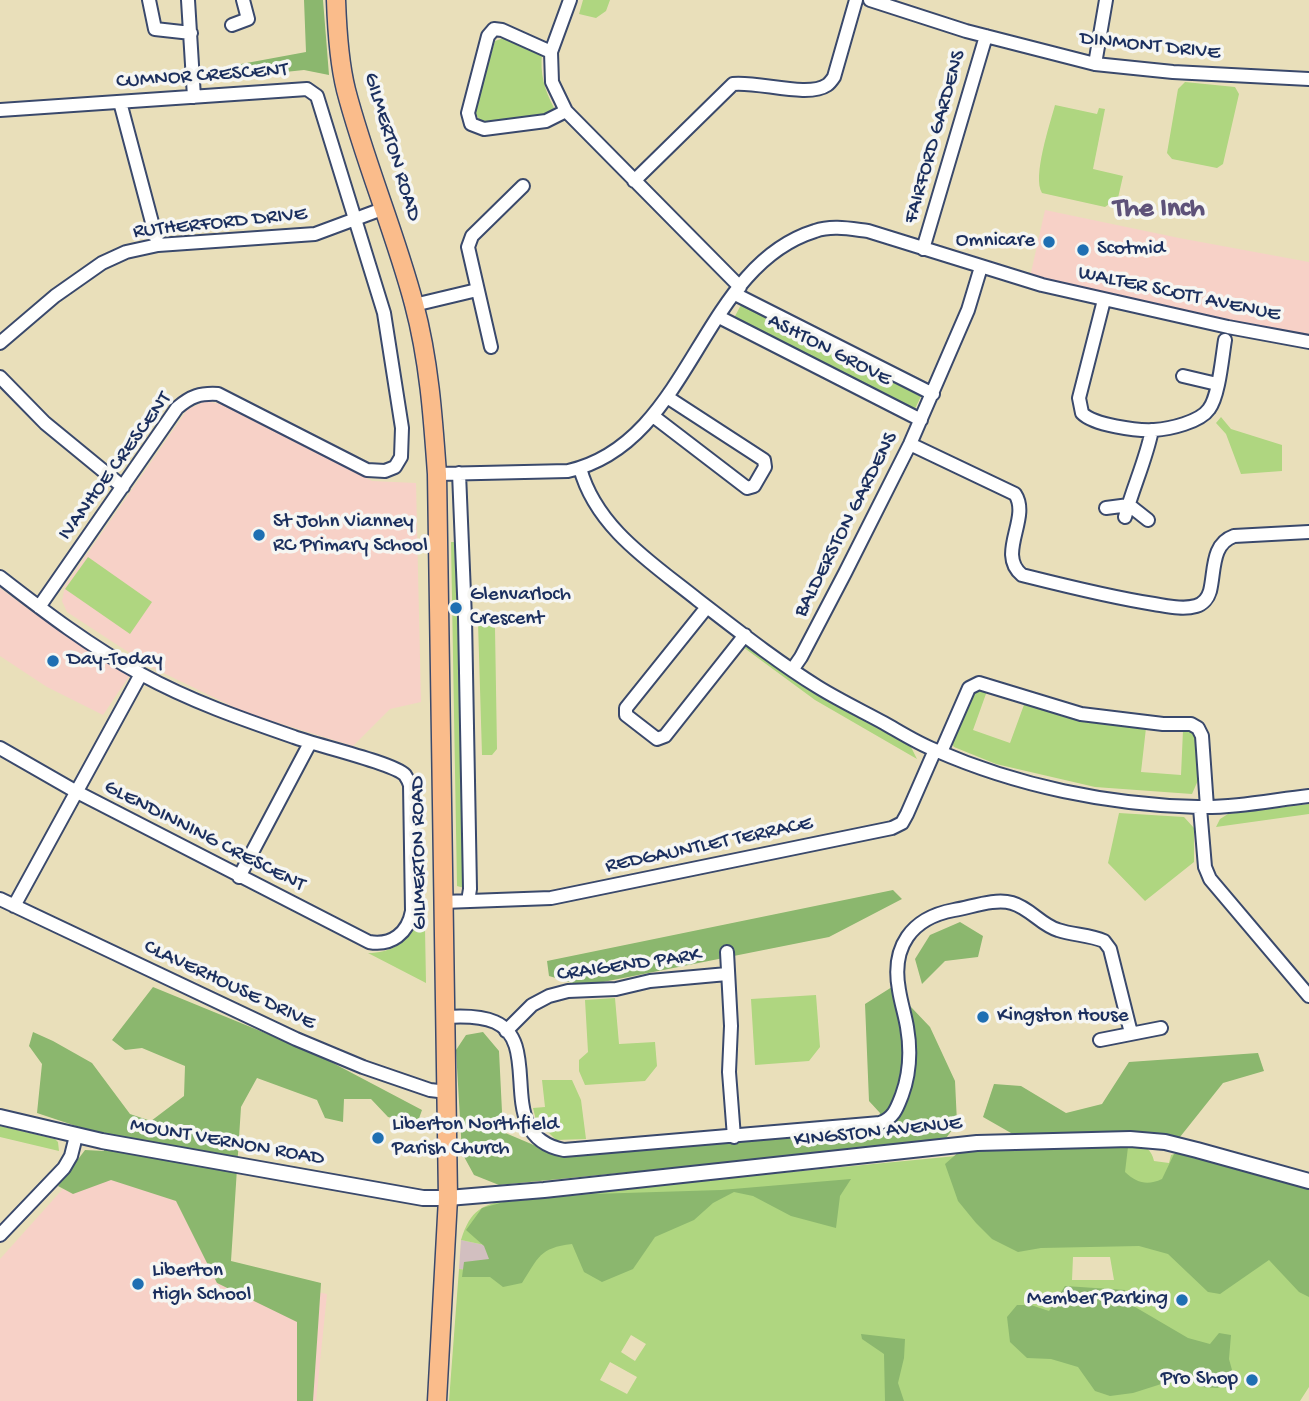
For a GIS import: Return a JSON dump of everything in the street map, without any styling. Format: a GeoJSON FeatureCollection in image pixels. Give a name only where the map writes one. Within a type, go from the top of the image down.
{"type":"FeatureCollection","features":[{"type":"Feature","properties":{"kind":"main road","name":"GILMERTON ROAD"},"geometry":{"type":"LineString","coordinates":[[336,0],[346,89],[414,305],[430,387],[437,474],[448,1198],[437,1401]]}},
{"type":"Feature","properties":{"kind":"street"},"geometry":{"type":"LineString","coordinates":[[149,0],[155,29],[191,33]]}},
{"type":"Feature","properties":{"kind":"street"},"geometry":{"type":"LineString","coordinates":[[188,0],[194,97]]}},
{"type":"Feature","properties":{"kind":"street"},"geometry":{"type":"LineString","coordinates":[[232,25],[248,19],[243,0]]}},
{"type":"Feature","properties":{"kind":"street"},"geometry":{"type":"LineString","coordinates":[[570,0],[551,52],[552,82],[566,111],[738,291]]}},
{"type":"Feature","properties":{"kind":"street"},"geometry":{"type":"LineString","coordinates":[[634,181],[733,84],[748,82],[809,90],[827,85],[834,77],[856,0]]}},
{"type":"Feature","properties":{"kind":"street","name":"DINMONT DRIVE"},"geometry":{"type":"LineString","coordinates":[[870,0],[986,36],[1095,64],[1150,70],[1309,79]]}},
{"type":"Feature","properties":{"kind":"street"},"geometry":{"type":"LineString","coordinates":[[1095,64],[1106,0]]}},
{"type":"Feature","properties":{"kind":"street"},"geometry":{"type":"LineString","coordinates":[[551,52],[494,29],[488,36],[468,113],[471,124],[484,129],[546,121],[566,111]]}},
{"type":"Feature","properties":{"kind":"street","name":"FAIRFORD GARDENS"},"geometry":{"type":"LineString","coordinates":[[923,249],[986,36]]}},
{"type":"Feature","properties":{"kind":"street","name":"CUMNOR CRESCENT"},"geometry":{"type":"LineString","coordinates":[[0,110],[307,89],[317,96],[356,220]]}},
{"type":"Feature","properties":{"kind":"street"},"geometry":{"type":"LineString","coordinates":[[120,102],[158,245]]}},
{"type":"Feature","properties":{"kind":"street"},"geometry":{"type":"LineString","coordinates":[[491,347],[468,247],[472,236],[523,186]]}},
{"type":"Feature","properties":{"kind":"street","name":"RUTHERFORD DRIVE"},"geometry":{"type":"LineString","coordinates":[[0,343],[55,296],[102,263],[126,252],[158,245],[315,234],[385,208]]}},
{"type":"Feature","properties":{"kind":"street","name":"IVANHOE CRESCENT"},"geometry":{"type":"LineString","coordinates":[[39,607],[177,408],[190,397],[202,393],[218,394],[367,470],[385,471],[395,467],[401,457],[402,428],[384,313],[356,220]]}},
{"type":"Feature","properties":{"kind":"street","name":"WALTER SCOTT AVENUE"},"geometry":{"type":"LineString","coordinates":[[437,474],[552,472],[580,468],[606,456],[653,416],[738,291],[773,253],[793,240],[817,230],[842,228],[868,231],[981,267],[1104,300],[1309,342]]}},
{"type":"Feature","properties":{"kind":"street","name":"BALDERSTON GARDENS"},"geometry":{"type":"LineString","coordinates":[[792,670],[839,585],[921,420],[968,310],[981,267]]}},
{"type":"Feature","properties":{"kind":"street"},"geometry":{"type":"LineString","coordinates":[[414,305],[477,290]]}},
{"type":"Feature","properties":{"kind":"street","name":"ASHTON GROVE"},"geometry":{"type":"LineString","coordinates":[[738,291],[933,394]]}},
{"type":"Feature","properties":{"kind":"street"},"geometry":{"type":"LineString","coordinates":[[1104,300],[1079,398],[1082,413],[1094,422],[1152,430],[1170,427],[1206,413],[1213,403],[1226,340]]}},
{"type":"Feature","properties":{"kind":"street","name":"ASHTON GROVE"},"geometry":{"type":"LineString","coordinates":[[719,317],[921,420]]}},
{"type":"Feature","properties":{"kind":"street"},"geometry":{"type":"LineString","coordinates":[[1184,376],[1217,384]]}},
{"type":"Feature","properties":{"kind":"street"},"geometry":{"type":"LineString","coordinates":[[0,377],[45,422],[123,487]]}},
{"type":"Feature","properties":{"kind":"street"},"geometry":{"type":"LineString","coordinates":[[653,416],[747,488],[754,486],[765,467],[764,460],[667,397]]}},
{"type":"Feature","properties":{"kind":"street"},"geometry":{"type":"LineString","coordinates":[[1127,511],[1147,454],[1152,430]]}},
{"type":"Feature","properties":{"kind":"street"},"geometry":{"type":"LineString","coordinates":[[910,443],[1016,494],[1020,509],[1011,557],[1022,575],[1113,597],[1171,607],[1197,606],[1209,595],[1216,553],[1226,538],[1309,532]]}},
{"type":"Feature","properties":{"kind":"street"},"geometry":{"type":"LineString","coordinates":[[580,468],[592,501],[607,522],[622,538],[707,607],[820,688],[938,751],[1028,782],[1076,794],[1139,803],[1203,807],[1309,796]]}},
{"type":"Feature","properties":{"kind":"street"},"geometry":{"type":"LineString","coordinates":[[459,473],[465,618],[470,889],[468,901]]}},
{"type":"Feature","properties":{"kind":"street"},"geometry":{"type":"LineString","coordinates":[[1106,508],[1127,511],[1148,520]]}},
{"type":"Feature","properties":{"kind":"street"},"geometry":{"type":"LineString","coordinates":[[0,577],[39,607],[141,674],[203,704],[310,743],[240,877]]}},
{"type":"Feature","properties":{"kind":"street"},"geometry":{"type":"LineString","coordinates":[[707,607],[626,708],[626,715],[657,739],[665,736],[746,635]]}},
{"type":"Feature","properties":{"kind":"street"},"geometry":{"type":"LineString","coordinates":[[14,906],[141,674]]}},
{"type":"Feature","properties":{"kind":"street","name":"REDGAUNTLET TERRACE"},"geometry":{"type":"LineString","coordinates":[[443,902],[551,898],[892,828],[902,823],[969,688],[978,684],[1081,714],[1163,724],[1191,724],[1198,729],[1202,736],[1205,867],[1210,879],[1309,996]]}},
{"type":"Feature","properties":{"kind":"street","name":"GLENDINNING CRESCENT"},"geometry":{"type":"LineString","coordinates":[[0,748],[75,791],[369,942],[379,944],[395,938],[408,925],[412,911],[410,785],[405,775],[392,767],[310,743]]}},
{"type":"Feature","properties":{"kind":"street","name":"CLAVERHOUSE DRIVE"},"geometry":{"type":"LineString","coordinates":[[0,899],[296,1039],[363,1067],[430,1090],[447,1092]]}},
{"type":"Feature","properties":{"kind":"street"},"geometry":{"type":"LineString","coordinates":[[446,1017],[486,1020],[497,1023],[506,1031],[515,1043],[526,1122],[535,1137],[548,1147],[564,1150],[734,1137],[880,1123],[888,1120],[895,1112],[906,1083],[910,1060],[908,1028],[898,988],[898,954],[912,930],[943,912],[999,902],[1011,903],[1055,929],[1104,941],[1110,949],[1131,1033]]}},
{"type":"Feature","properties":{"kind":"street","name":"CRAIGEND PARK"},"geometry":{"type":"LineString","coordinates":[[727,952],[731,1026],[729,1072],[734,1137]]}},
{"type":"Feature","properties":{"kind":"street","name":"CRAIGEND PARK"},"geometry":{"type":"LineString","coordinates":[[506,1031],[532,1005],[549,996],[568,991],[616,989],[650,981],[727,974]]}},
{"type":"Feature","properties":{"kind":"street"},"geometry":{"type":"LineString","coordinates":[[1100,1040],[1161,1028]]}},
{"type":"Feature","properties":{"kind":"street","name":"MOUNT VERNON ROAD"},"geometry":{"type":"LineString","coordinates":[[0,1117],[76,1136],[339,1184],[423,1198],[448,1198]]}},
{"type":"Feature","properties":{"kind":"street"},"geometry":{"type":"LineString","coordinates":[[0,1236],[64,1168],[71,1156],[76,1136]]}},
{"type":"Feature","properties":{"kind":"street","name":"KINGSTON AVENUE"},"geometry":{"type":"LineString","coordinates":[[448,1198],[997,1142],[1130,1139],[1165,1142],[1309,1181]]}},
{"type":"Feature","properties":{"kind":"shaded area"},"geometry":{"type":"Polygon","coordinates":[[[1045,210],[1309,262],[1309,337],[1030,277],[1045,210]]]}},
{"type":"Feature","properties":{"kind":"shaded area","name":"St John Vianney RC Primary School"},"geometry":{"type":"Polygon","coordinates":[[[205,401],[227,405],[372,481],[416,483],[421,702],[390,709],[353,746],[246,713],[151,667],[67,612],[62,601],[65,586],[187,410],[205,401]]]}},
{"type":"Feature","properties":{"kind":"shaded area"},"geometry":{"type":"Polygon","coordinates":[[[0,588],[35,614],[130,675],[103,715],[47,687],[0,656],[0,588]]]}},
{"type":"Feature","properties":{"kind":"shaded area","name":"Liberton High School"},"geometry":{"type":"Polygon","coordinates":[[[87,1162],[233,1197],[227,1274],[327,1294],[316,1401],[0,1401],[0,1259],[87,1162]]]}},
{"type":"Feature","properties":{"kind":"shaded area"},"geometry":{"type":"Polygon","coordinates":[[[461,1240],[494,1247],[492,1273],[459,1269],[461,1240]]]}},
{"type":"Feature","properties":{"kind":"green space"},"geometry":{"type":"Polygon","coordinates":[[[304,0],[323,0],[329,75],[304,70],[218,79],[214,69],[306,52],[304,0]]]}},
{"type":"Feature","properties":{"kind":"green space"},"geometry":{"type":"Polygon","coordinates":[[[583,0],[610,0],[606,11],[596,18],[579,14],[583,0]]]}},
{"type":"Feature","properties":{"kind":"green space"},"geometry":{"type":"Polygon","coordinates":[[[506,37],[542,53],[544,81],[554,108],[547,115],[488,124],[479,119],[474,111],[495,41],[506,37]]]}},
{"type":"Feature","properties":{"kind":"green space"},"geometry":{"type":"Polygon","coordinates":[[[1185,82],[1235,87],[1239,94],[1223,164],[1217,168],[1172,159],[1167,153],[1178,89],[1185,82]]]}},
{"type":"Feature","properties":{"kind":"green space"},"geometry":{"type":"Polygon","coordinates":[[[1055,105],[1097,114],[1099,108],[1105,109],[1093,169],[1123,176],[1118,198],[1105,207],[1042,193],[1039,185],[1040,163],[1055,105]]]}},
{"type":"Feature","properties":{"kind":"green space"},"geometry":{"type":"Polygon","coordinates":[[[742,303],[922,394],[914,411],[734,318],[742,303]]]}},
{"type":"Feature","properties":{"kind":"green space"},"geometry":{"type":"Polygon","coordinates":[[[1221,417],[1231,429],[1282,445],[1282,471],[1241,474],[1226,434],[1216,423],[1221,417]]]}},
{"type":"Feature","properties":{"kind":"green space"},"geometry":{"type":"Polygon","coordinates":[[[451,542],[457,542],[464,888],[457,886],[451,542]]]}},
{"type":"Feature","properties":{"kind":"green space"},"geometry":{"type":"Polygon","coordinates":[[[88,557],[152,602],[130,634],[65,589],[88,557]]]}},
{"type":"Feature","properties":{"kind":"green space"},"geometry":{"type":"Polygon","coordinates":[[[478,622],[489,622],[495,628],[497,749],[492,755],[482,755],[478,622]]]}},
{"type":"Feature","properties":{"kind":"green space"},"geometry":{"type":"Polygon","coordinates":[[[747,642],[817,694],[910,745],[917,759],[815,700],[743,647],[747,642]]]}},
{"type":"Feature","properties":{"kind":"green space"},"geometry":{"type":"Polygon","coordinates":[[[977,689],[987,691],[973,730],[1010,743],[1025,702],[1082,718],[1146,728],[1141,772],[1181,775],[1183,730],[1191,730],[1196,734],[1199,778],[1192,794],[1095,787],[996,764],[954,747],[951,742],[971,692],[977,689]]]}},
{"type":"Feature","properties":{"kind":"green space"},"geometry":{"type":"Polygon","coordinates":[[[1309,804],[1309,814],[1216,827],[1220,819],[1228,814],[1309,804]]]}},
{"type":"Feature","properties":{"kind":"green space"},"geometry":{"type":"Polygon","coordinates":[[[1119,813],[1184,817],[1194,828],[1194,862],[1145,901],[1108,863],[1119,813]]]}},
{"type":"Feature","properties":{"kind":"green space"},"geometry":{"type":"Polygon","coordinates":[[[893,890],[902,899],[829,937],[583,986],[549,976],[547,961],[893,890]]]}},
{"type":"Feature","properties":{"kind":"green space"},"geometry":{"type":"Polygon","coordinates":[[[960,922],[983,936],[978,957],[945,961],[922,984],[915,959],[930,935],[960,922]]]}},
{"type":"Feature","properties":{"kind":"green space"},"geometry":{"type":"Polygon","coordinates":[[[416,926],[425,928],[426,983],[368,953],[396,946],[407,938],[416,926]]]}},
{"type":"Feature","properties":{"kind":"green space"},"geometry":{"type":"Polygon","coordinates":[[[153,987],[314,1053],[422,1110],[417,1124],[388,1117],[371,1099],[344,1099],[343,1122],[325,1118],[317,1100],[257,1078],[241,1107],[231,1261],[321,1283],[313,1401],[297,1401],[297,1322],[217,1283],[176,1201],[111,1180],[73,1194],[58,1186],[85,1150],[104,1151],[106,1136],[37,1113],[42,1064],[29,1046],[33,1032],[92,1063],[130,1114],[151,1121],[184,1096],[185,1066],[142,1048],[125,1050],[112,1040],[153,987]]]}},
{"type":"Feature","properties":{"kind":"green space"},"geometry":{"type":"Polygon","coordinates":[[[892,987],[930,1027],[955,1081],[957,1123],[944,1141],[499,1185],[474,1175],[462,1153],[456,1050],[466,1035],[483,1032],[499,1051],[503,1132],[555,1154],[876,1132],[880,1113],[869,1101],[865,1004],[892,987]]]}},
{"type":"Feature","properties":{"kind":"green space"},"geometry":{"type":"Polygon","coordinates":[[[816,995],[820,1047],[809,1061],[755,1065],[751,999],[816,995]]]}},
{"type":"Feature","properties":{"kind":"green space"},"geometry":{"type":"Polygon","coordinates":[[[615,998],[619,1044],[655,1042],[657,1066],[645,1081],[585,1085],[579,1071],[579,1060],[588,1052],[585,1000],[615,998]]]}},
{"type":"Feature","properties":{"kind":"green space"},"geometry":{"type":"Polygon","coordinates":[[[1258,1053],[1264,1071],[1223,1083],[1180,1137],[1011,1133],[983,1117],[994,1084],[1021,1086],[1066,1113],[1102,1104],[1129,1062],[1258,1053]]]}},
{"type":"Feature","properties":{"kind":"green space"},"geometry":{"type":"Polygon","coordinates":[[[542,1080],[572,1080],[581,1100],[586,1139],[556,1140],[536,1120],[533,1108],[545,1107],[542,1080]]]}},
{"type":"Feature","properties":{"kind":"green space"},"geometry":{"type":"Polygon","coordinates":[[[0,1126],[55,1139],[59,1151],[0,1137],[0,1126]]]}},
{"type":"Feature","properties":{"kind":"green space"},"geometry":{"type":"Polygon","coordinates":[[[1128,1143],[1148,1149],[1154,1161],[1169,1163],[1171,1155],[1178,1153],[1309,1186],[1309,1387],[1300,1401],[449,1401],[459,1269],[491,1272],[494,1247],[461,1240],[473,1215],[485,1206],[512,1199],[977,1154],[1128,1143]],[[1073,1257],[1072,1280],[1114,1280],[1110,1257],[1073,1257]],[[631,1335],[621,1352],[635,1361],[646,1344],[631,1335]],[[610,1362],[600,1380],[627,1394],[637,1377],[610,1362]]]}},
{"type":"Feature","properties":{"kind":"green space"},"geometry":{"type":"Polygon","coordinates":[[[1009,1144],[1128,1147],[1125,1172],[1138,1181],[1147,1183],[1162,1179],[1174,1154],[1209,1149],[1309,1183],[1309,1297],[1299,1292],[1269,1260],[1220,1294],[1208,1292],[1168,1254],[1139,1246],[1041,1248],[1018,1252],[992,1239],[958,1201],[945,1164],[961,1150],[1009,1144]]]}},
{"type":"Feature","properties":{"kind":"green space"},"geometry":{"type":"Polygon","coordinates":[[[851,1179],[840,1196],[836,1228],[791,1216],[753,1196],[734,1192],[713,1203],[694,1220],[655,1237],[633,1269],[602,1282],[584,1272],[572,1244],[546,1251],[522,1283],[503,1287],[490,1277],[462,1277],[464,1262],[489,1259],[484,1246],[466,1230],[482,1208],[504,1202],[592,1194],[721,1190],[851,1179]]]}},
{"type":"Feature","properties":{"kind":"green space"},"geometry":{"type":"Polygon","coordinates":[[[1065,1286],[1125,1290],[1130,1304],[1188,1338],[1210,1344],[1219,1333],[1231,1335],[1229,1359],[1232,1370],[1218,1388],[1202,1387],[1189,1380],[1177,1379],[1133,1393],[1110,1396],[1095,1391],[1078,1367],[1051,1359],[1027,1358],[1010,1342],[1007,1317],[1017,1305],[1031,1305],[1049,1311],[1065,1286]]]}},
{"type":"Feature","properties":{"kind":"green space"},"geometry":{"type":"Polygon","coordinates":[[[861,1334],[905,1339],[898,1383],[904,1401],[885,1401],[884,1354],[862,1339],[861,1334]]]}},
{"type":"Feature","properties":{"kind":"place","name":"Omnicare"},"geometry":{"type":"Point","coordinates":[1049,242]}},
{"type":"Feature","properties":{"kind":"place","name":"Scotmid"},"geometry":{"type":"Point","coordinates":[1083,250]}},
{"type":"Feature","properties":{"kind":"place","name":"St John Vianney RC Primary School"},"geometry":{"type":"Point","coordinates":[259,535]}},
{"type":"Feature","properties":{"kind":"place","name":"Glenvarloch Crescent"},"geometry":{"type":"Point","coordinates":[456,608]}},
{"type":"Feature","properties":{"kind":"place","name":"Day-Today"},"geometry":{"type":"Point","coordinates":[53,661]}},
{"type":"Feature","properties":{"kind":"place","name":"Kingston House"},"geometry":{"type":"Point","coordinates":[983,1017]}},
{"type":"Feature","properties":{"kind":"place","name":"Liberton Northfield Parish Church"},"geometry":{"type":"Point","coordinates":[378,1138]}},
{"type":"Feature","properties":{"kind":"place","name":"Liberton High School"},"geometry":{"type":"Point","coordinates":[138,1284]}},
{"type":"Feature","properties":{"kind":"place","name":"Member Parking"},"geometry":{"type":"Point","coordinates":[1182,1300]}},
{"type":"Feature","properties":{"kind":"place","name":"Pro Shop"},"geometry":{"type":"Point","coordinates":[1252,1380]}},
{"type":"Feature","properties":{"kind":"district","name":"The Inch"},"geometry":{"type":"Point","coordinates":[1159,211]}}]}
